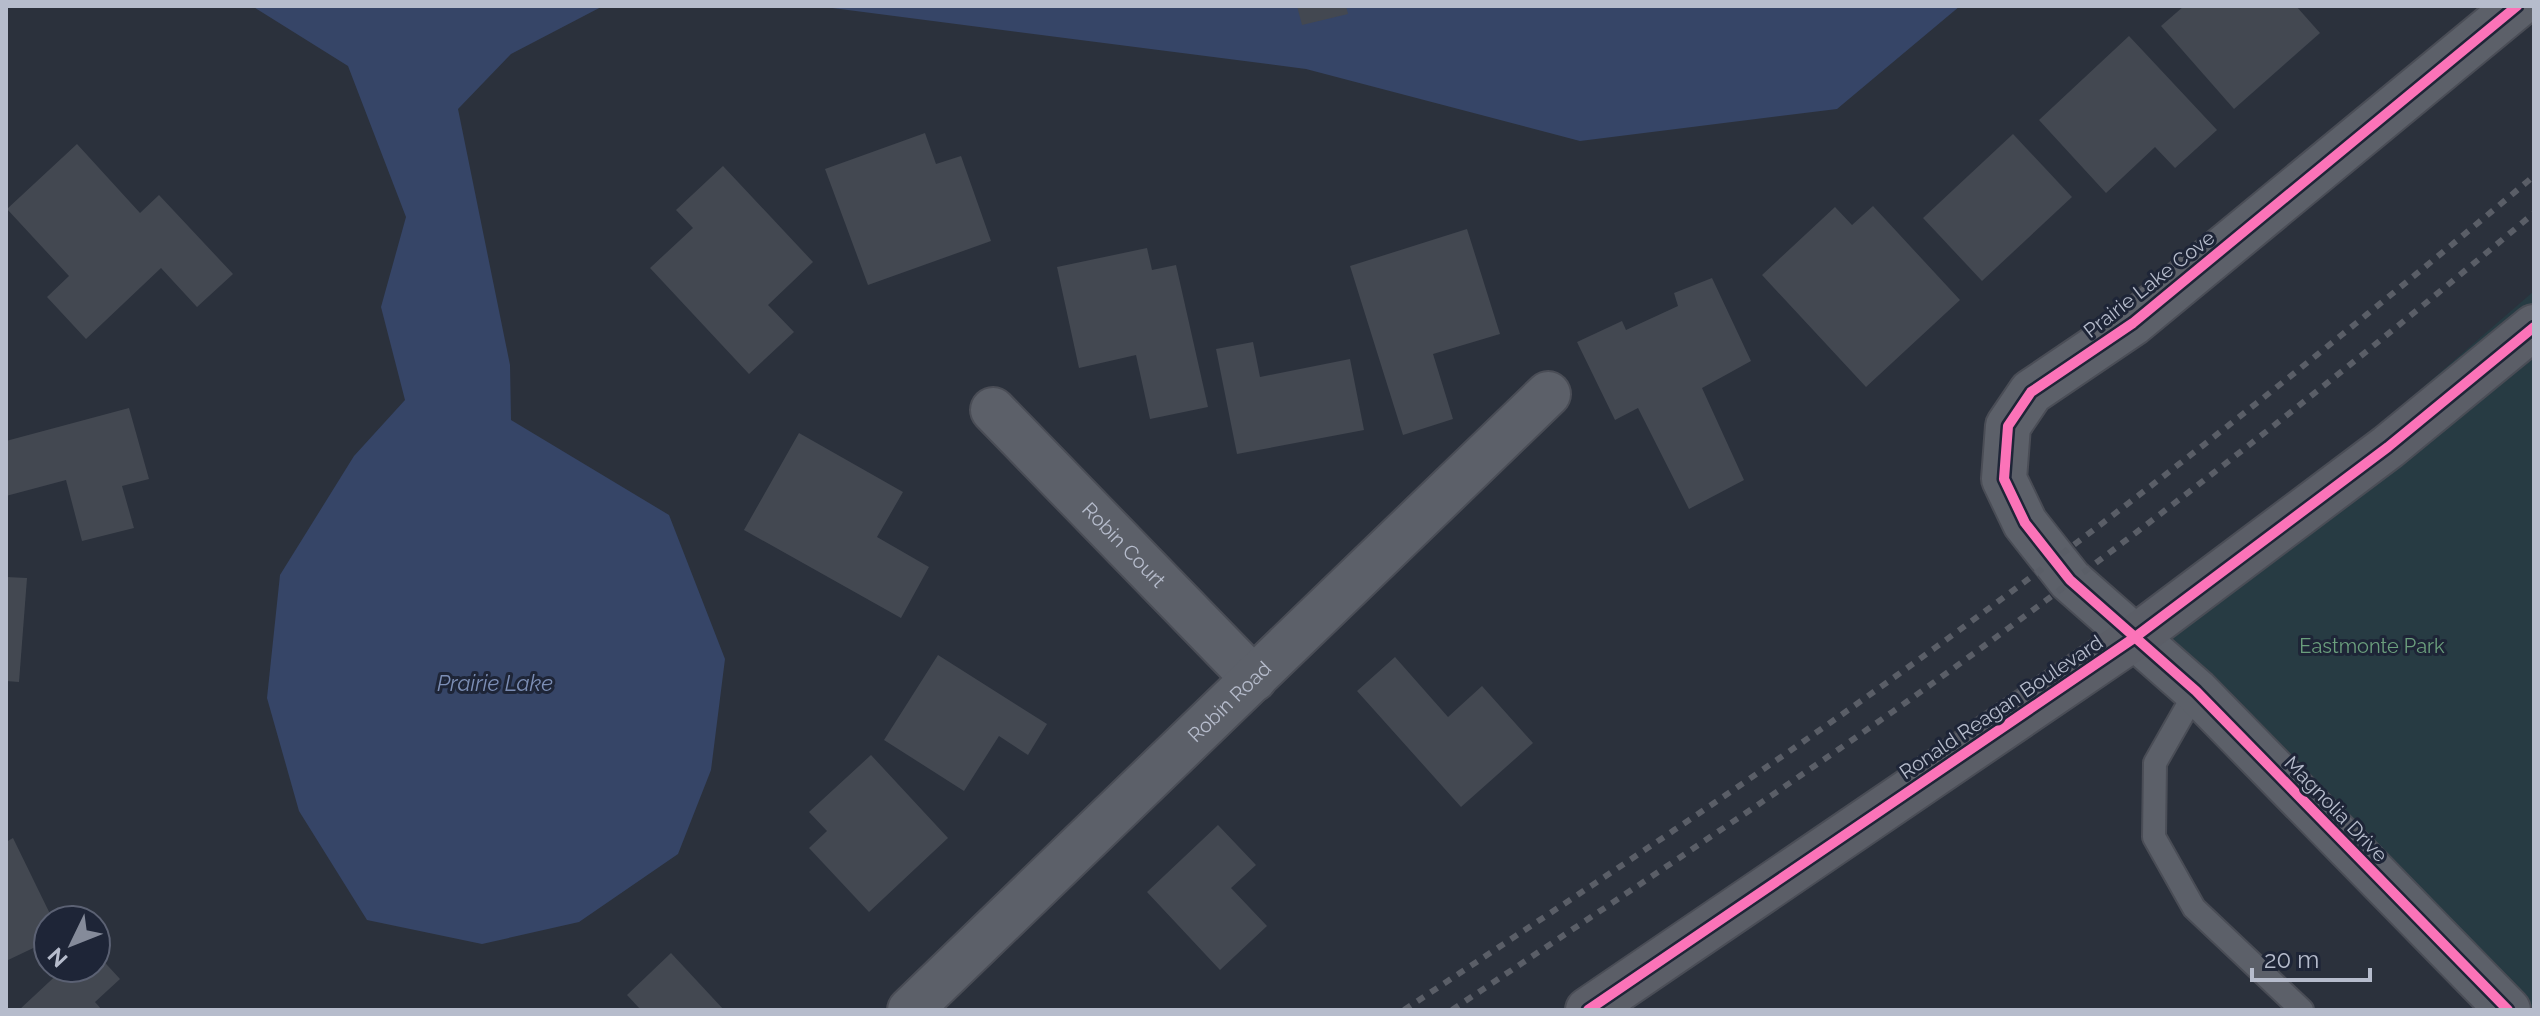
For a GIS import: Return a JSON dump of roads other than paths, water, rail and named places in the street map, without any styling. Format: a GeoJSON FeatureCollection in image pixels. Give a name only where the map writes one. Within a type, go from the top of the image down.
{"type":"FeatureCollection","features":[{"type":"Feature","properties":{"kind":"street","name":"Prairie Lake Cove"},"geometry":{"type":"LineString","coordinates":[[2134,638],[2070,580],[2025,523],[2004,479],[2008,426],[2031,392],[2133,323],[2517,6]]}},
{"type":"Feature","properties":{"kind":"street","name":"Ronald Reagan Boulevard"},"geometry":{"type":"LineString","coordinates":[[1588,1010],[2134,638],[2388,447],[2534,327]]}},
{"type":"Feature","properties":{"kind":"street","name":"Robin Road"},"geometry":{"type":"LineString","coordinates":[[910,1010],[1548,394]]}},
{"type":"Feature","properties":{"kind":"street","name":"Robin Court"},"geometry":{"type":"LineString","coordinates":[[993,410],[1254,679]]}},
{"type":"Feature","properties":{"kind":"street","name":"Magnolia Drive"},"geometry":{"type":"LineString","coordinates":[[2134,638],[2196,691],[2508,1010]]}},
{"type":"Feature","properties":{"kind":"lane"},"geometry":{"type":"LineString","coordinates":[[2196,691],[2155,763],[2154,837],[2194,908],[2302,1010]]}},
{"type":"Feature","properties":{"kind":"water","name":"Prairie Lake"},"geometry":{"type":"Polygon","coordinates":[[[252,6],[603,6],[511,54],[458,109],[510,365],[511,420],[669,515],[725,659],[711,770],[678,854],[579,922],[482,944],[367,920],[299,811],[267,698],[280,575],[354,456],[405,400],[381,307],[406,217],[348,66],[252,6]]]}},
{"type":"Feature","properties":{"kind":"water"},"geometry":{"type":"Polygon","coordinates":[[[817,6],[1960,6],[1837,109],[1580,141],[1306,69],[817,6]]]}},
{"type":"Feature","properties":{"kind":"railway"},"geometry":{"type":"LineString","coordinates":[[1404,1010],[1709,807],[1972,621],[2216,435],[2534,176]]}},
{"type":"Feature","properties":{"kind":"railway"},"geometry":{"type":"LineString","coordinates":[[1452,1010],[1793,781],[1986,645],[2224,464],[2534,213]]}},
{"type":"Feature","properties":{"kind":"park label","name":"Eastmonte Park"},"geometry":{"type":"Point","coordinates":[2372,646]}}]}
